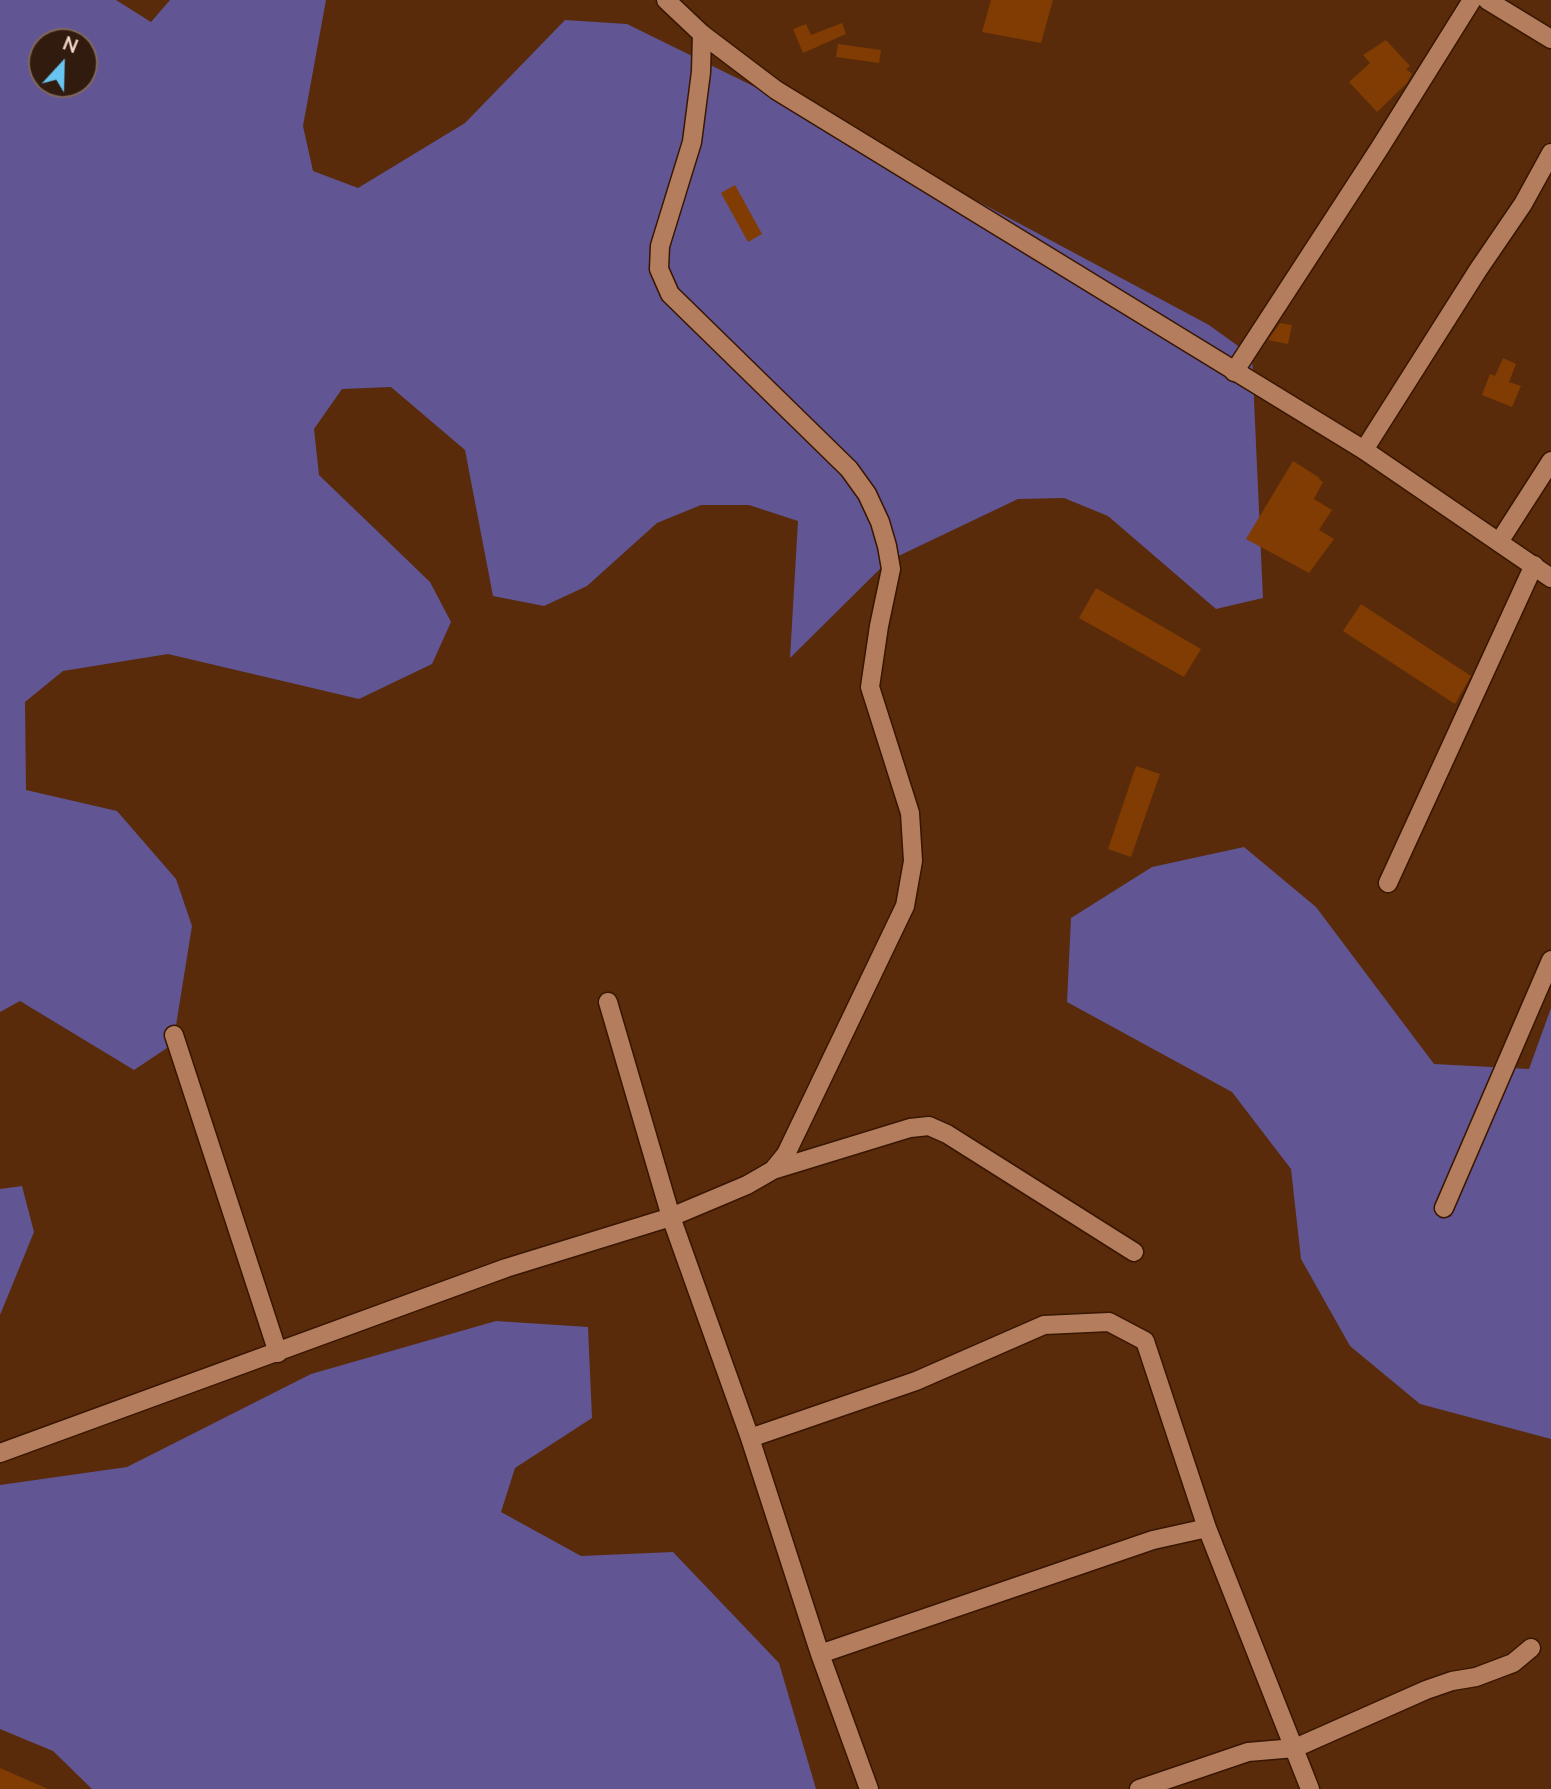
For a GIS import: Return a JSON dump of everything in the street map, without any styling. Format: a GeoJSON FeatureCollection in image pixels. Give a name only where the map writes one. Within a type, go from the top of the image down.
{"type":"FeatureCollection","features":[{"type":"Feature","properties":{"kind":"street"},"geometry":{"type":"LineString","coordinates":[[666,0],[702,34],[776,90],[1364,450],[1551,578]]}},
{"type":"Feature","properties":{"kind":"street"},"geometry":{"type":"LineString","coordinates":[[1234,372],[1380,149],[1472,0]]}},
{"type":"Feature","properties":{"kind":"street"},"geometry":{"type":"LineString","coordinates":[[1487,0],[1551,38]]}},
{"type":"Feature","properties":{"kind":"street"},"geometry":{"type":"LineString","coordinates":[[702,34],[699,97],[692,142],[660,246],[659,269],[670,294],[849,469],[867,494],[880,522],[891,569],[870,687],[910,813],[912,861],[905,906],[786,1154],[773,1170]]}},
{"type":"Feature","properties":{"kind":"street"},"geometry":{"type":"LineString","coordinates":[[1364,450],[1523,204],[1551,153]]}},
{"type":"Feature","properties":{"kind":"street"},"geometry":{"type":"LineString","coordinates":[[1499,542],[1551,461]]}},
{"type":"Feature","properties":{"kind":"street"},"geometry":{"type":"LineString","coordinates":[[1388,883],[1534,565]]}},
{"type":"Feature","properties":{"kind":"street"},"geometry":{"type":"LineString","coordinates":[[1444,1208],[1551,960]]}},
{"type":"Feature","properties":{"kind":"street"},"geometry":{"type":"LineString","coordinates":[[608,1002],[671,1217],[750,1438],[820,1654],[869,1789]]}},
{"type":"Feature","properties":{"kind":"street"},"geometry":{"type":"LineString","coordinates":[[174,1035],[278,1353]]}},
{"type":"Feature","properties":{"kind":"street"},"geometry":{"type":"LineString","coordinates":[[0,1453],[506,1268],[671,1217],[747,1185],[773,1170],[910,1128],[929,1126],[947,1134],[1134,1252]]}},
{"type":"Feature","properties":{"kind":"street"},"geometry":{"type":"LineString","coordinates":[[750,1438],[916,1381],[1044,1325],[1109,1322],[1145,1341],[1207,1528],[1310,1789]]}},
{"type":"Feature","properties":{"kind":"street"},"geometry":{"type":"LineString","coordinates":[[820,1654],[1153,1541],[1207,1528]]}},
{"type":"Feature","properties":{"kind":"street"},"geometry":{"type":"LineString","coordinates":[[1139,1789],[1248,1752],[1295,1748],[1426,1690],[1452,1681],[1476,1677],[1513,1663],[1531,1648]]}},
{"type":"Feature","properties":{"kind":"shaded area"},"geometry":{"type":"Polygon","coordinates":[[[0,0],[116,0],[151,22],[170,0],[326,0],[303,126],[313,171],[358,188],[465,123],[565,20],[627,24],[867,142],[1209,325],[1252,356],[1263,598],[1216,609],[1108,516],[1064,498],[1018,499],[888,561],[790,658],[798,521],[749,505],[701,505],[657,523],[587,586],[544,606],[493,596],[465,450],[391,387],[342,389],[314,429],[319,475],[430,582],[451,622],[432,664],[359,699],[168,654],[63,671],[25,702],[26,790],[117,811],[176,879],[192,926],[173,1044],[134,1070],[20,1001],[0,1012],[0,0]]]}},
{"type":"Feature","properties":{"kind":"shaded area"},"geometry":{"type":"Polygon","coordinates":[[[1244,847],[1316,907],[1434,1064],[1529,1069],[1551,1008],[1551,1439],[1420,1404],[1350,1346],[1301,1259],[1291,1169],[1232,1092],[1067,1002],[1071,918],[1152,867],[1244,847]]]}},
{"type":"Feature","properties":{"kind":"shaded area"},"geometry":{"type":"Polygon","coordinates":[[[22,1186],[34,1232],[0,1315],[0,1189],[22,1186]]]}},
{"type":"Feature","properties":{"kind":"shaded area"},"geometry":{"type":"Polygon","coordinates":[[[496,1321],[588,1327],[592,1418],[515,1468],[501,1512],[581,1556],[673,1552],[779,1663],[816,1789],[92,1789],[53,1751],[0,1729],[0,1485],[127,1467],[311,1374],[496,1321]]]}},
{"type":"Feature","properties":{"kind":"building"},"geometry":{"type":"Polygon","coordinates":[[[991,0],[1053,0],[1041,43],[982,32],[991,0]]]}},
{"type":"Feature","properties":{"kind":"building"},"geometry":{"type":"Polygon","coordinates":[[[842,23],[846,34],[803,53],[793,29],[806,24],[811,35],[842,23]]]}},
{"type":"Feature","properties":{"kind":"building"},"geometry":{"type":"Polygon","coordinates":[[[1386,40],[1410,66],[1406,69],[1412,74],[1407,83],[1377,112],[1349,82],[1370,63],[1363,55],[1386,40]]]}},
{"type":"Feature","properties":{"kind":"building"},"geometry":{"type":"Polygon","coordinates":[[[838,44],[881,50],[879,63],[836,57],[838,44]]]}},
{"type":"Feature","properties":{"kind":"building"},"geometry":{"type":"Polygon","coordinates":[[[735,185],[762,234],[748,242],[721,193],[735,185]]]}},
{"type":"Feature","properties":{"kind":"building"},"geometry":{"type":"Polygon","coordinates":[[[1280,323],[1292,325],[1288,344],[1268,340],[1280,323]]]}},
{"type":"Feature","properties":{"kind":"building"},"geometry":{"type":"Polygon","coordinates":[[[1503,358],[1516,364],[1509,382],[1521,386],[1512,407],[1482,395],[1490,374],[1495,376],[1503,358]]]}},
{"type":"Feature","properties":{"kind":"building"},"geometry":{"type":"Polygon","coordinates":[[[1293,461],[1320,478],[1323,482],[1314,499],[1332,510],[1319,530],[1334,539],[1309,573],[1246,539],[1293,461]]]}},
{"type":"Feature","properties":{"kind":"building"},"geometry":{"type":"Polygon","coordinates":[[[1096,588],[1201,649],[1184,677],[1079,618],[1096,588]]]}},
{"type":"Feature","properties":{"kind":"building"},"geometry":{"type":"Polygon","coordinates":[[[1361,604],[1471,676],[1455,704],[1343,631],[1361,604]]]}},
{"type":"Feature","properties":{"kind":"building"},"geometry":{"type":"Polygon","coordinates":[[[1136,766],[1160,774],[1131,857],[1108,849],[1136,766]]]}},
{"type":"Feature","properties":{"kind":"building"},"geometry":{"type":"Polygon","coordinates":[[[0,1768],[48,1789],[0,1789],[0,1768]]]}}]}
